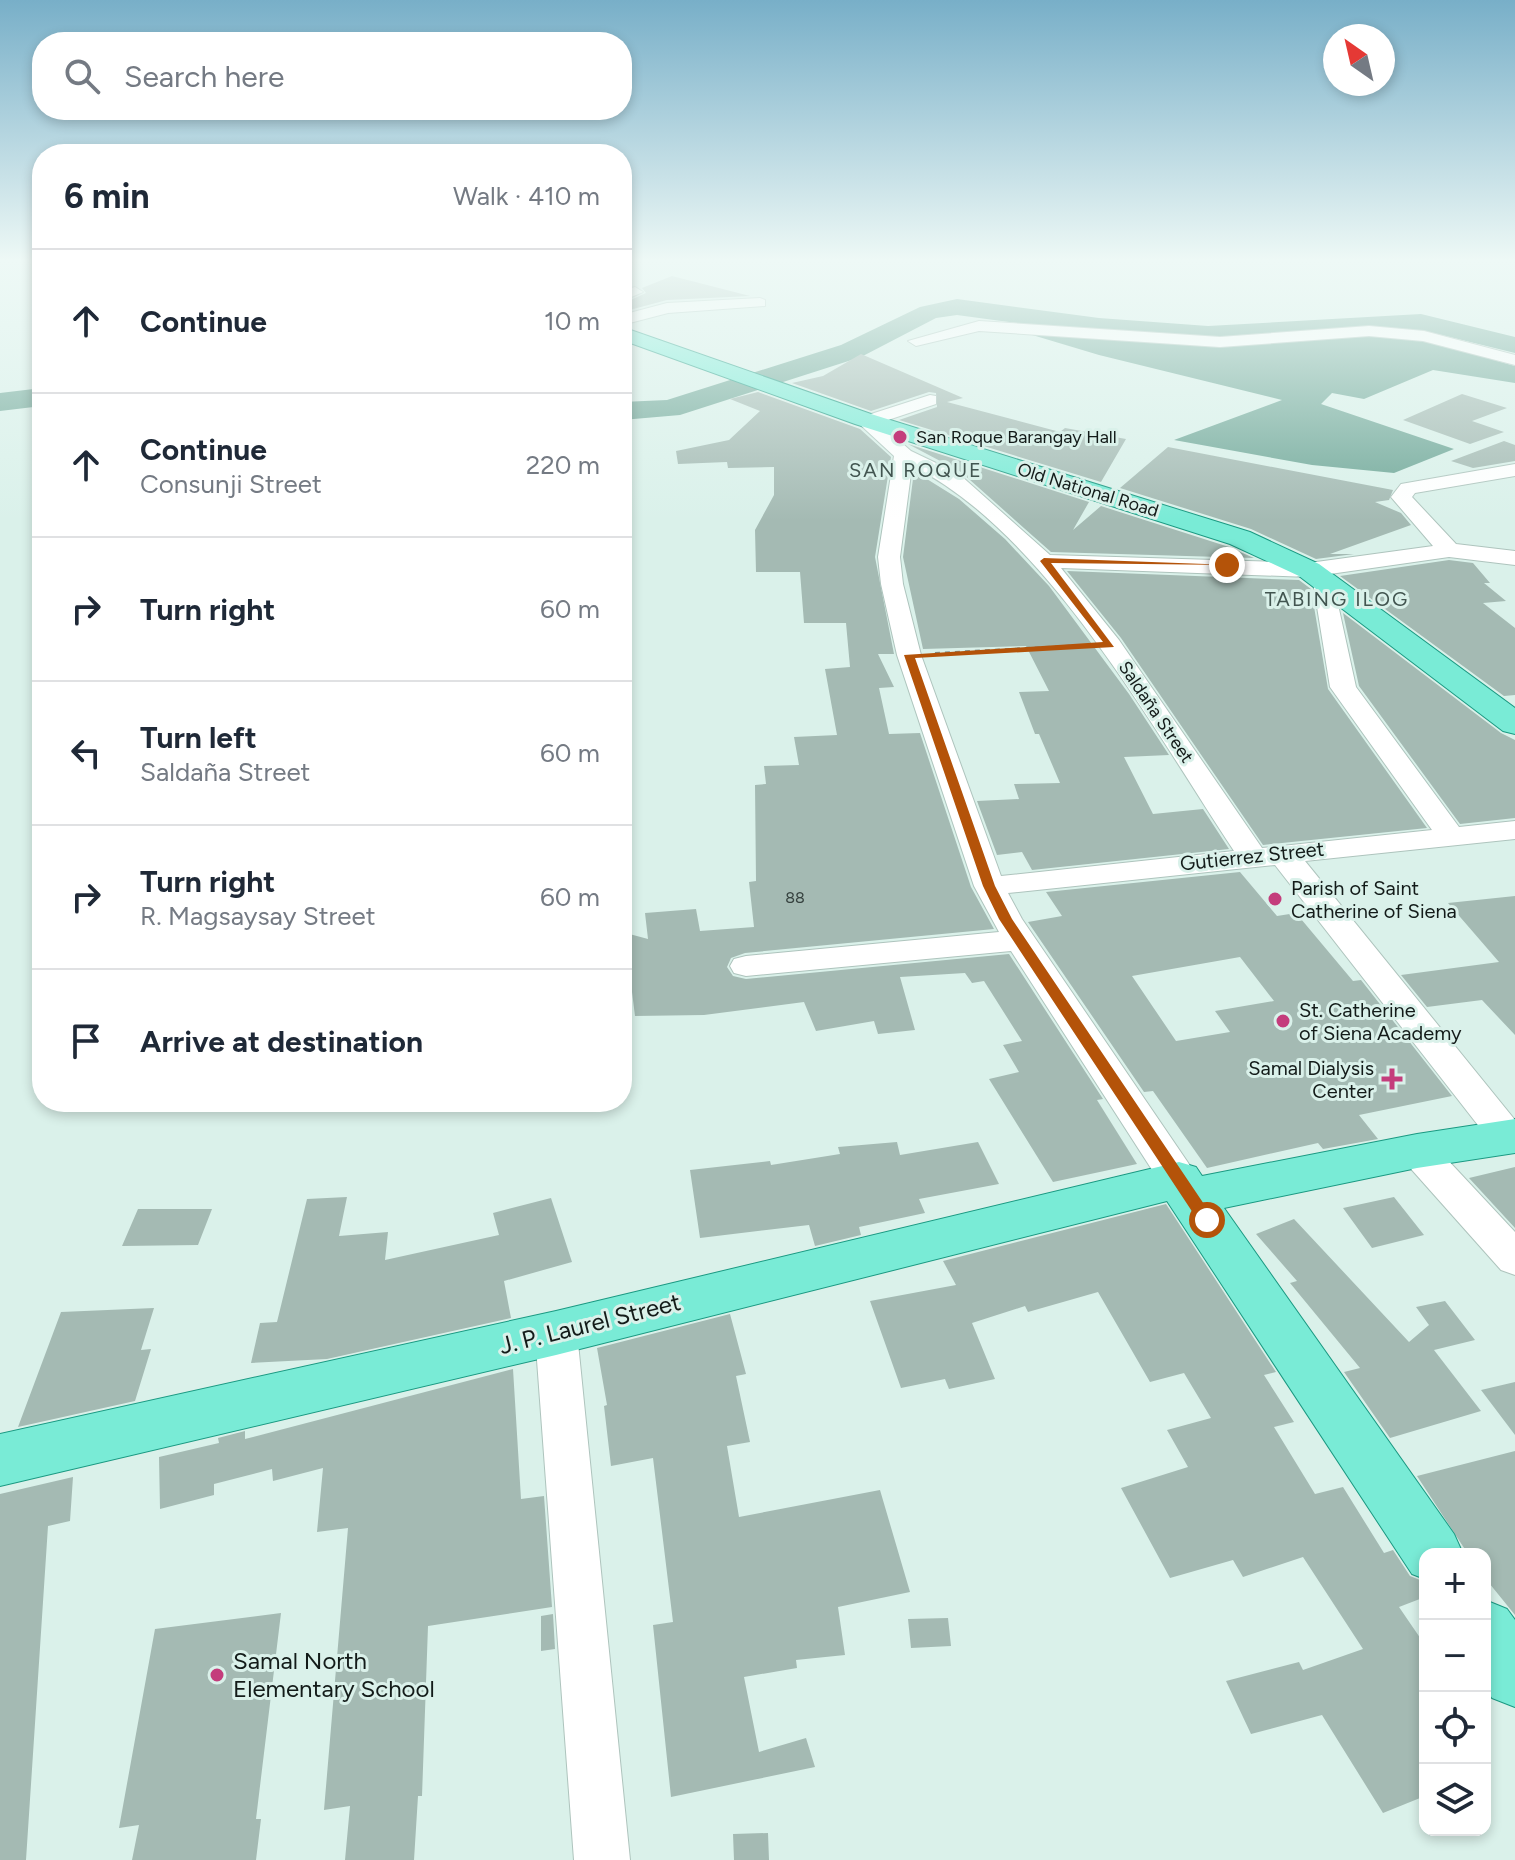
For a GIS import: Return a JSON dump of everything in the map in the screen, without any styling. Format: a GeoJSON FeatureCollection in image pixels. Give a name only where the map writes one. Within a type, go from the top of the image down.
{"type":"FeatureCollection","features":[{"type":"Feature","properties":{"kind":"main road","name":"Old National Road"},"geometry":{"type":"LineString","coordinates":[[659,347],[866,420],[1240,538],[1316,576],[1515,724]]}},
{"type":"Feature","properties":{"kind":"main road","name":"J. P. Laurel Street"},"geometry":{"type":"LineString","coordinates":[[0,1460],[556,1333],[1192,1199],[1427,1162],[1513,1144]]}},
{"type":"Feature","properties":{"kind":"main road"},"geometry":{"type":"LineString","coordinates":[[1192,1199],[1429,1548]]}},
{"type":"Feature","properties":{"kind":"main road"},"geometry":{"type":"LineString","coordinates":[[1491,1640],[1515,1675]]}},
{"type":"Feature","properties":{"kind":"street"},"geometry":{"type":"LineString","coordinates":[[1465,347],[1515,360]]}},
{"type":"Feature","properties":{"kind":"street"},"geometry":{"type":"LineString","coordinates":[[866,420],[930,400]]}},
{"type":"Feature","properties":{"kind":"street","name":"Saldaña Street"},"geometry":{"type":"LineString","coordinates":[[866,420],[904,455],[952,478],[1044,561],[1267,854],[1513,1144]]}},
{"type":"Feature","properties":{"kind":"street"},"geometry":{"type":"LineString","coordinates":[[904,455],[889,557],[909,655],[989,886],[1020,940],[1192,1199]]}},
{"type":"Feature","properties":{"kind":"street"},"geometry":{"type":"LineString","coordinates":[[1449,550],[1401,497],[1408,488],[1515,470]]}},
{"type":"Feature","properties":{"kind":"street"},"geometry":{"type":"LineString","coordinates":[[1044,561],[1316,576],[1449,550],[1515,558]]}},
{"type":"Feature","properties":{"kind":"street"},"geometry":{"type":"LineString","coordinates":[[1316,576],[1343,687],[1450,835]]}},
{"type":"Feature","properties":{"kind":"street","name":"Gutierrez Street"},"geometry":{"type":"LineString","coordinates":[[989,886],[1515,830]]}},
{"type":"Feature","properties":{"kind":"street"},"geometry":{"type":"LineString","coordinates":[[746,966],[1020,940]]}},
{"type":"Feature","properties":{"kind":"street"},"geometry":{"type":"LineString","coordinates":[[1427,1162],[1515,1259]]}},
{"type":"Feature","properties":{"kind":"street"},"geometry":{"type":"LineString","coordinates":[[556,1333],[602,1860]]}},
{"type":"Feature","properties":{"kind":"path"},"geometry":{"type":"LineString","coordinates":[[909,655],[1110,645]]}},
{"type":"Feature","properties":{"kind":"shaded area"},"geometry":{"type":"Polygon","coordinates":[[[1072,347],[1449,347],[1515,366],[1515,383],[1433,370],[1364,399],[1332,393],[1321,404],[1454,449],[1394,473],[1312,465],[1174,440],[1282,400],[1072,347]]]}},
{"type":"Feature","properties":{"kind":"building"},"geometry":{"type":"Polygon","coordinates":[[[861,354],[963,398],[947,402],[1060,432],[1065,428],[1126,439],[1101,482],[899,420],[937,407],[936,393],[929,392],[871,411],[792,383],[823,376],[861,354]]]}},
{"type":"Feature","properties":{"kind":"building"},"geometry":{"type":"Polygon","coordinates":[[[758,392],[860,429],[891,457],[875,557],[894,654],[878,654],[894,687],[879,688],[889,734],[920,733],[971,887],[994,929],[745,953],[731,958],[727,967],[733,976],[746,979],[1009,954],[1103,1099],[1097,1100],[1137,1164],[1053,1182],[989,1079],[1019,1072],[1003,1045],[1022,1041],[984,981],[972,983],[965,973],[900,977],[915,1030],[878,1034],[874,1021],[816,1031],[804,1002],[704,1015],[635,1016],[632,935],[648,939],[645,913],[696,909],[700,931],[754,927],[749,882],[756,881],[755,785],[766,784],[764,766],[799,765],[794,737],[837,735],[825,669],[850,667],[846,623],[804,623],[800,572],[756,572],[755,530],[774,495],[774,467],[728,468],[727,462],[678,464],[676,451],[729,440],[760,411],[730,399],[758,392]]]}},
{"type":"Feature","properties":{"kind":"building"},"geometry":{"type":"Polygon","coordinates":[[[1462,394],[1507,408],[1472,421],[1504,432],[1470,444],[1403,420],[1462,394]]]}},
{"type":"Feature","properties":{"kind":"building"},"geometry":{"type":"Polygon","coordinates":[[[1504,441],[1515,445],[1515,461],[1473,468],[1451,461],[1504,441]]]}},
{"type":"Feature","properties":{"kind":"building"},"geometry":{"type":"Polygon","coordinates":[[[908,444],[1089,502],[1073,530],[1101,506],[1254,558],[1051,552],[961,472],[908,444]]]}},
{"type":"Feature","properties":{"kind":"building"},"geometry":{"type":"Polygon","coordinates":[[[1168,447],[1393,490],[1389,500],[1375,502],[1401,513],[1411,525],[1330,554],[1354,554],[1316,559],[1251,529],[1120,488],[1168,447]]]}},
{"type":"Feature","properties":{"kind":"building"},"geometry":{"type":"Polygon","coordinates":[[[914,471],[959,499],[1005,539],[1049,586],[1129,694],[1169,755],[1124,757],[1153,814],[1203,809],[1229,849],[1032,870],[1022,852],[997,855],[977,801],[1019,799],[1014,784],[1060,783],[1039,734],[1035,734],[1019,692],[1049,691],[1026,646],[923,649],[903,557],[914,471]]]}},
{"type":"Feature","properties":{"kind":"building"},"geometry":{"type":"Polygon","coordinates":[[[1449,560],[1473,563],[1490,583],[1484,583],[1506,601],[1483,603],[1515,628],[1515,695],[1504,696],[1340,576],[1449,560]]]}},
{"type":"Feature","properties":{"kind":"building"},"geometry":{"type":"Polygon","coordinates":[[[1067,571],[1299,580],[1311,589],[1328,689],[1427,828],[1263,845],[1121,638],[1067,571]]]}},
{"type":"Feature","properties":{"kind":"building"},"geometry":{"type":"Polygon","coordinates":[[[1343,613],[1501,733],[1515,740],[1515,818],[1460,824],[1359,686],[1343,613]]]}},
{"type":"Feature","properties":{"kind":"building"},"geometry":{"type":"Polygon","coordinates":[[[1240,872],[1277,916],[1296,913],[1353,981],[1361,980],[1452,1096],[1359,1115],[1378,1139],[1323,1149],[1318,1143],[1207,1168],[1153,1091],[1144,1092],[1028,922],[1062,916],[1046,892],[1240,872]],[[1240,957],[1132,976],[1176,1041],[1230,1032],[1215,1011],[1274,1001],[1240,957]]]}},
{"type":"Feature","properties":{"kind":"building"},"geometry":{"type":"Polygon","coordinates":[[[1515,896],[1515,1035],[1482,1000],[1427,1007],[1401,975],[1499,962],[1448,903],[1515,896]]]}},
{"type":"Feature","properties":{"kind":"building"},"geometry":{"type":"Polygon","coordinates":[[[897,1142],[900,1155],[978,1142],[999,1184],[919,1199],[925,1213],[859,1227],[861,1235],[815,1246],[809,1225],[700,1238],[690,1170],[770,1161],[771,1165],[840,1154],[838,1147],[897,1142]]]}},
{"type":"Feature","properties":{"kind":"building"},"geometry":{"type":"Polygon","coordinates":[[[1515,1167],[1515,1228],[1469,1178],[1515,1167]]]}},
{"type":"Feature","properties":{"kind":"building"},"geometry":{"type":"Polygon","coordinates":[[[347,1197],[339,1236],[388,1232],[385,1260],[499,1235],[493,1213],[551,1198],[572,1262],[504,1281],[511,1318],[327,1359],[251,1363],[260,1323],[277,1322],[307,1199],[347,1197]]]}},
{"type":"Feature","properties":{"kind":"building"},"geometry":{"type":"Polygon","coordinates":[[[1394,1197],[1424,1235],[1372,1248],[1343,1208],[1394,1197]]]}},
{"type":"Feature","properties":{"kind":"building"},"geometry":{"type":"Polygon","coordinates":[[[1166,1204],[1276,1372],[1264,1375],[1294,1422],[1274,1427],[1315,1494],[1343,1487],[1384,1553],[1393,1550],[1410,1576],[1419,1580],[1419,1599],[1399,1607],[1419,1636],[1419,1798],[1383,1813],[1322,1715],[1251,1734],[1226,1681],[1299,1662],[1303,1670],[1363,1649],[1303,1557],[1243,1577],[1233,1560],[1170,1578],[1121,1488],[1188,1467],[1167,1430],[1211,1418],[1184,1373],[1150,1382],[1098,1292],[1028,1312],[1025,1306],[972,1323],[995,1379],[949,1389],[945,1379],[901,1388],[870,1301],[956,1285],[943,1261],[1166,1204]]]}},
{"type":"Feature","properties":{"kind":"building"},"geometry":{"type":"Polygon","coordinates":[[[138,1209],[212,1209],[198,1245],[122,1246],[138,1209]]]}},
{"type":"Feature","properties":{"kind":"building"},"geometry":{"type":"Polygon","coordinates":[[[1294,1219],[1409,1342],[1429,1325],[1416,1307],[1445,1301],[1475,1340],[1434,1350],[1481,1411],[1390,1438],[1344,1372],[1360,1368],[1290,1283],[1297,1281],[1256,1234],[1294,1219]]]}},
{"type":"Feature","properties":{"kind":"building"},"geometry":{"type":"Polygon","coordinates":[[[154,1308],[141,1350],[151,1349],[135,1401],[18,1427],[61,1312],[154,1308]]]}},
{"type":"Feature","properties":{"kind":"building"},"geometry":{"type":"Polygon","coordinates":[[[730,1314],[746,1374],[736,1376],[750,1442],[727,1446],[739,1517],[880,1490],[910,1592],[838,1607],[845,1655],[796,1660],[797,1668],[744,1677],[759,1752],[806,1738],[815,1767],[671,1797],[653,1625],[673,1622],[653,1458],[611,1466],[604,1406],[607,1405],[597,1348],[730,1314]]]}},
{"type":"Feature","properties":{"kind":"building"},"geometry":{"type":"Polygon","coordinates":[[[513,1369],[521,1499],[544,1496],[552,1607],[428,1626],[422,1796],[418,1796],[414,1860],[345,1860],[350,1806],[324,1810],[348,1528],[317,1532],[323,1468],[273,1481],[272,1469],[214,1484],[214,1495],[160,1509],[159,1457],[219,1443],[218,1438],[245,1431],[245,1439],[513,1369]]]}},
{"type":"Feature","properties":{"kind":"building"},"geometry":{"type":"Polygon","coordinates":[[[1515,1382],[1515,1435],[1481,1390],[1515,1382]]]}},
{"type":"Feature","properties":{"kind":"building"},"geometry":{"type":"Polygon","coordinates":[[[1515,1451],[1515,1615],[1491,1585],[1491,1548],[1464,1548],[1417,1476],[1515,1451]]]}},
{"type":"Feature","properties":{"kind":"building"},"geometry":{"type":"Polygon","coordinates":[[[73,1477],[70,1521],[48,1526],[26,1860],[0,1860],[0,1494],[73,1477]]]}},
{"type":"Feature","properties":{"kind":"building"},"geometry":{"type":"Polygon","coordinates":[[[281,1613],[256,1819],[261,1819],[256,1860],[132,1860],[139,1825],[119,1828],[155,1629],[281,1613]]]}},
{"type":"Feature","properties":{"kind":"building"},"geometry":{"type":"Polygon","coordinates":[[[553,1614],[555,1649],[541,1651],[541,1616],[553,1614]]]}},
{"type":"Feature","properties":{"kind":"building"},"geometry":{"type":"Polygon","coordinates":[[[948,1618],[951,1646],[911,1648],[908,1619],[948,1618]]]}},
{"type":"Feature","properties":{"kind":"building"},"geometry":{"type":"Polygon","coordinates":[[[768,1833],[769,1860],[734,1860],[733,1834],[768,1833]]]}},
{"type":"Feature","properties":{"kind":"waterway"},"geometry":{"type":"LineString","coordinates":[[632,411],[670,409],[859,347]]}},
{"type":"Feature","properties":{"kind":"waterway"},"geometry":{"type":"LineString","coordinates":[[0,402],[32,398]]}},
{"type":"Feature","properties":{"kind":"place","name":"San Roque Barangay Hall"},"geometry":{"type":"Point","coordinates":[900,437]}},
{"type":"Feature","properties":{"kind":"place","name":"Parish of Saint Catherine of Siena"},"geometry":{"type":"Point","coordinates":[1275,899]}},
{"type":"Feature","properties":{"kind":"place","name":"St. Catherine of Siena Academy"},"geometry":{"type":"Point","coordinates":[1283,1021]}},
{"type":"Feature","properties":{"kind":"place","name":"Samal Dialysis Center"},"geometry":{"type":"Point","coordinates":[1392,1079]}},
{"type":"Feature","properties":{"kind":"place","name":"Samal North Elementary School"},"geometry":{"type":"Point","coordinates":[217,1675]}},
{"type":"Feature","properties":{"kind":"district","name":"SAN ROQUE"},"geometry":{"type":"Point","coordinates":[916,470]}},
{"type":"Feature","properties":{"kind":"district","name":"TABING ILOG"},"geometry":{"type":"Point","coordinates":[1337,599]}},
{"type":"Feature","properties":{"kind":"route"},"geometry":{"type":"LineString","coordinates":[[1207,1220],[1006,919],[989,886],[909,655],[1110,645],[1044,561],[1227,565]]}}]}
